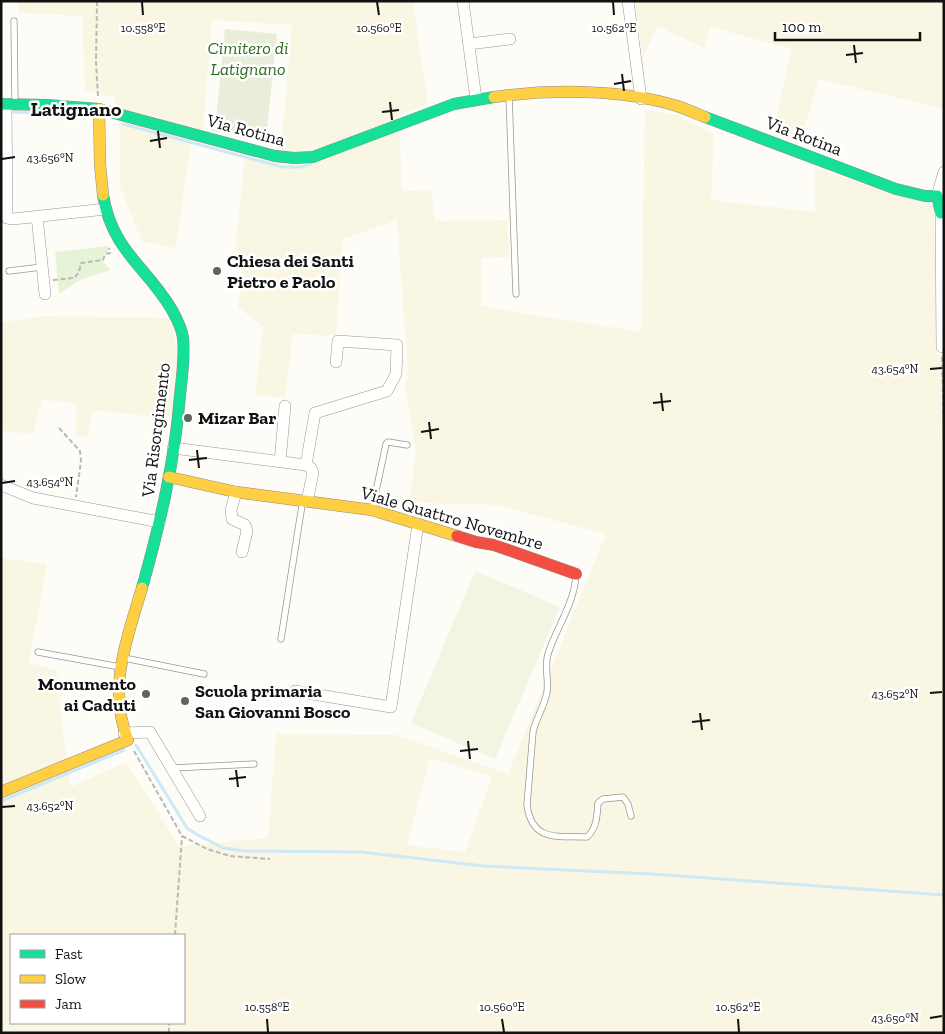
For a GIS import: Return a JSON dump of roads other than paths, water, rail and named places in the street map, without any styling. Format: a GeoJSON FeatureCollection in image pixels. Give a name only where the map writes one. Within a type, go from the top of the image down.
{"type":"FeatureCollection","features":[{"type":"Feature","properties":{"kind":"street"},"geometry":{"type":"LineString","coordinates":[[463,1],[476,99]]}},
{"type":"Feature","properties":{"kind":"street"},"geometry":{"type":"LineString","coordinates":[[628,1],[641,99]]}},
{"type":"Feature","properties":{"kind":"street"},"geometry":{"type":"LineString","coordinates":[[469,44],[510,39]]}},
{"type":"Feature","properties":{"kind":"street","name":"Via Rotina"},"geometry":{"type":"LineString","coordinates":[[7,104],[99,109],[275,156],[300,159],[313,157],[454,104],[476,99],[563,92],[641,99],[676,106],[896,189],[925,196],[937,196]]}},
{"type":"Feature","properties":{"kind":"street"},"geometry":{"type":"LineString","coordinates":[[7,104],[7,218],[14,219],[106,209]]}},
{"type":"Feature","properties":{"kind":"street","name":"Via Risorgimento"},"geometry":{"type":"LineString","coordinates":[[99,109],[101,179],[106,209],[125,252],[166,301],[181,331],[183,348],[179,415],[169,477],[160,522],[121,662],[118,683],[118,708],[126,737]]}},
{"type":"Feature","properties":{"kind":"street"},"geometry":{"type":"LineString","coordinates":[[942,347],[942,213],[937,196],[944,172]]}},
{"type":"Feature","properties":{"kind":"street"},"geometry":{"type":"LineString","coordinates":[[37,216],[45,294]]}},
{"type":"Feature","properties":{"kind":"street"},"geometry":{"type":"LineString","coordinates":[[306,465],[315,413],[387,391],[396,374],[397,345],[338,341],[336,362]]}},
{"type":"Feature","properties":{"kind":"street"},"geometry":{"type":"LineString","coordinates":[[280,462],[285,406]]}},
{"type":"Feature","properties":{"kind":"street"},"geometry":{"type":"LineString","coordinates":[[173,448],[306,465],[311,468],[312,473],[307,501]]}},
{"type":"Feature","properties":{"kind":"street","name":"Viale Quattro Novembre"},"geometry":{"type":"LineString","coordinates":[[169,477],[236,492],[372,510],[476,542],[494,545],[576,574]]}},
{"type":"Feature","properties":{"kind":"street"},"geometry":{"type":"LineString","coordinates":[[1,485],[33,498],[160,522]]}},
{"type":"Feature","properties":{"kind":"street"},"geometry":{"type":"LineString","coordinates":[[236,492],[231,510],[232,519],[245,526],[247,531],[242,552]]}},
{"type":"Feature","properties":{"kind":"street"},"geometry":{"type":"LineString","coordinates":[[295,691],[391,707],[418,524]]}},
{"type":"Feature","properties":{"kind":"street"},"geometry":{"type":"LineString","coordinates":[[1,792],[126,737],[150,732],[200,816]]}},
{"type":"Feature","properties":{"kind":"lane"},"geometry":{"type":"LineString","coordinates":[[7,104],[14,21]]}},
{"type":"Feature","properties":{"kind":"lane"},"geometry":{"type":"LineString","coordinates":[[509,96],[516,294]]}},
{"type":"Feature","properties":{"kind":"lane"},"geometry":{"type":"LineString","coordinates":[[9,271],[42,268]]}},
{"type":"Feature","properties":{"kind":"lane"},"geometry":{"type":"LineString","coordinates":[[372,510],[386,444],[388,442],[407,444]]}},
{"type":"Feature","properties":{"kind":"lane"},"geometry":{"type":"LineString","coordinates":[[281,639],[302,505],[307,501]]}},
{"type":"Feature","properties":{"kind":"lane"},"geometry":{"type":"LineString","coordinates":[[576,574],[568,605],[548,655],[546,668],[547,693],[535,720],[527,805],[529,817],[534,827],[544,834],[587,837],[592,832],[596,823],[598,803],[603,798],[623,797],[628,804],[631,816]]}},
{"type":"Feature","properties":{"kind":"lane"},"geometry":{"type":"LineString","coordinates":[[38,652],[204,674]]}},
{"type":"Feature","properties":{"kind":"lane"},"geometry":{"type":"LineString","coordinates":[[172,768],[254,764]]}},
{"type":"Feature","properties":{"kind":"waterway"},"geometry":{"type":"LineString","coordinates":[[14,112],[88,116]]}},
{"type":"Feature","properties":{"kind":"waterway"},"geometry":{"type":"LineString","coordinates":[[123,124],[282,167],[301,167],[311,164]]}},
{"type":"Feature","properties":{"kind":"waterway"},"geometry":{"type":"LineString","coordinates":[[136,745],[187,828],[223,848],[244,851],[361,852],[484,866],[651,874],[944,895]]}},
{"type":"Feature","properties":{"kind":"waterway"},"geometry":{"type":"LineString","coordinates":[[1,801],[124,750]]}},
{"type":"Feature","properties":{"kind":"place","name":"Chiesa dei Santi Pietro e Paolo"},"geometry":{"type":"Point","coordinates":[217,271]}},
{"type":"Feature","properties":{"kind":"place","name":"Mizar Bar"},"geometry":{"type":"Point","coordinates":[188,418]}},
{"type":"Feature","properties":{"kind":"place","name":"Monumento ai Caduti"},"geometry":{"type":"Point","coordinates":[146,694]}},
{"type":"Feature","properties":{"kind":"place","name":"Scuola primaria San Giovanni Bosco"},"geometry":{"type":"Point","coordinates":[185,701]}},
{"type":"Feature","properties":{"kind":"district","name":"Latignano"},"geometry":{"type":"Point","coordinates":[76,109]}},
{"type":"Feature","properties":{"kind":"park label","name":"Cimitero di Latignano"},"geometry":{"type":"Point","coordinates":[248,58]}}]}
